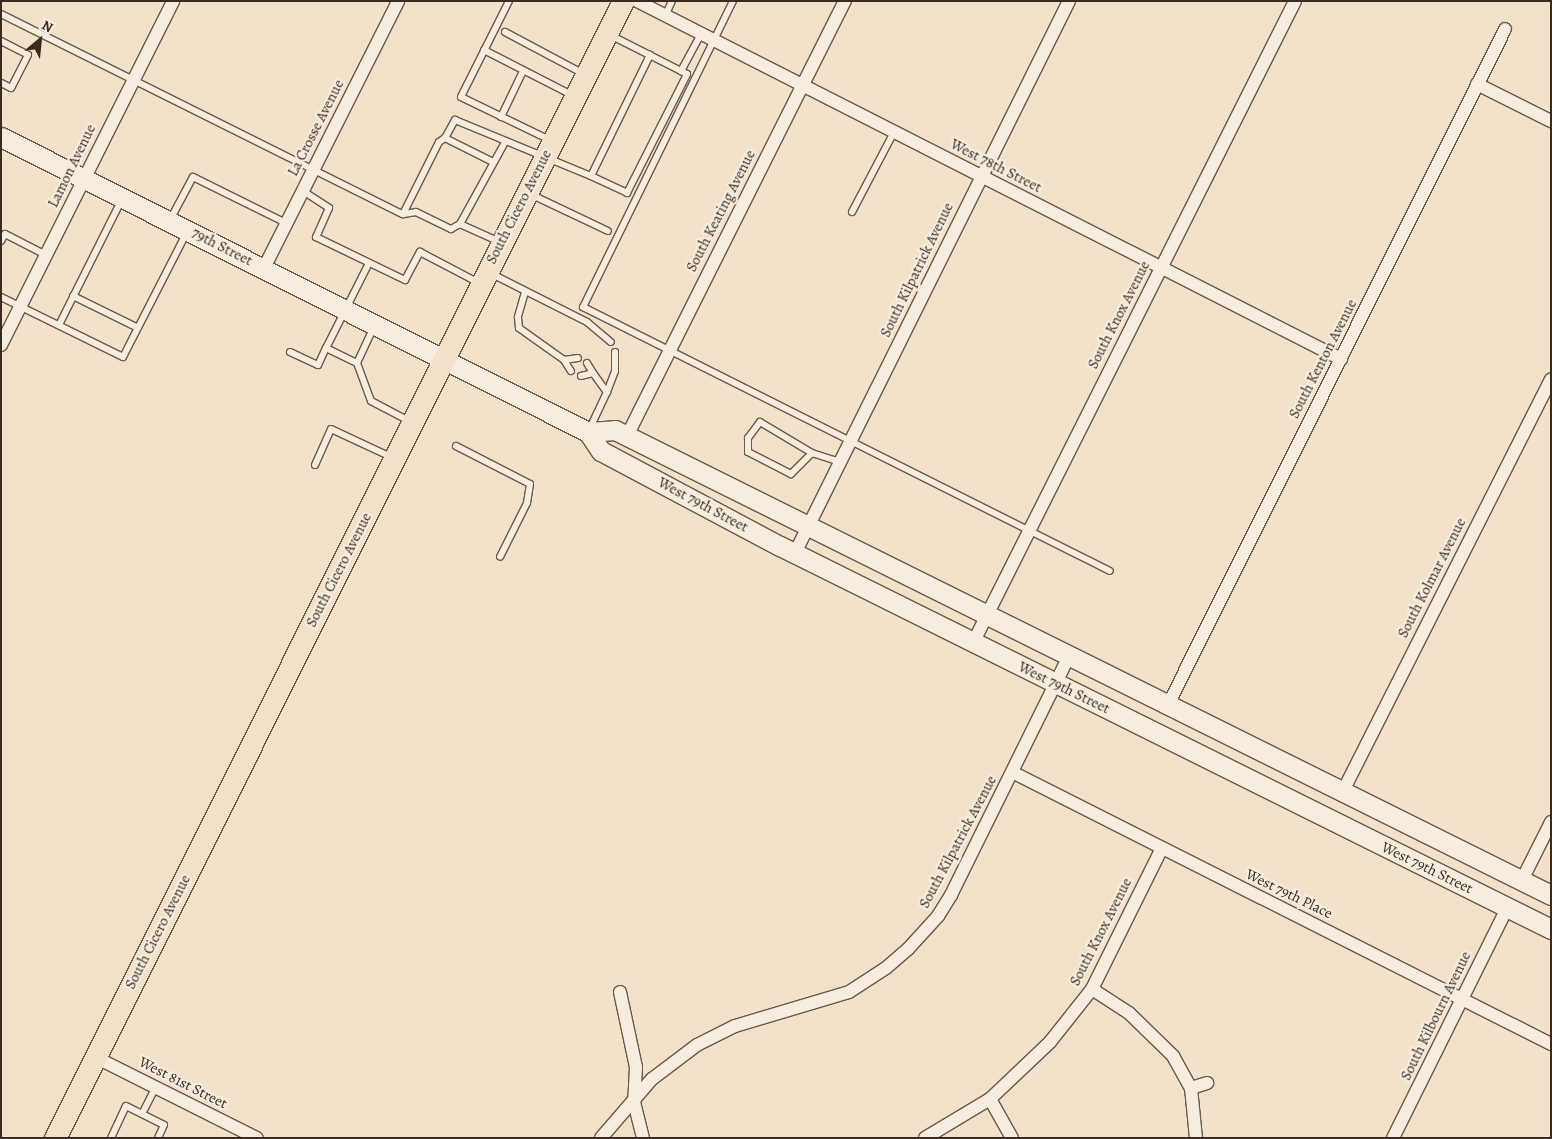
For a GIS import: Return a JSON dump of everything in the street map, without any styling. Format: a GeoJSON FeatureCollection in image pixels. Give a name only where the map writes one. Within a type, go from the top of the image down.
{"type":"FeatureCollection","features":[{"type":"Feature","properties":{"kind":"main road","name":"South Cicero Avenue"},"geometry":{"type":"LineString","coordinates":[[55,1138],[623,1]]}},
{"type":"Feature","properties":{"kind":"main road","name":"79th Street"},"geometry":{"type":"LineString","coordinates":[[1,137],[443,358]]}},
{"type":"Feature","properties":{"kind":"main road","name":"West 79th Street"},"geometry":{"type":"LineString","coordinates":[[443,358],[588,432],[602,451],[795,553],[1551,930]]}},
{"type":"Feature","properties":{"kind":"main road","name":"West 79th Street"},"geometry":{"type":"LineString","coordinates":[[588,432],[615,430],[988,613],[1551,895]]}},
{"type":"Feature","properties":{"kind":"street","name":"Lamon Avenue"},"geometry":{"type":"LineString","coordinates":[[1,346],[173,1]]}},
{"type":"Feature","properties":{"kind":"street","name":"La Crosse Avenue"},"geometry":{"type":"LineString","coordinates":[[264,268],[398,1]]}},
{"type":"Feature","properties":{"kind":"street","name":"West 78th Street"},"geometry":{"type":"LineString","coordinates":[[637,1],[1341,359]]}},
{"type":"Feature","properties":{"kind":"street","name":"South Keating Avenue"},"geometry":{"type":"LineString","coordinates":[[627,436],[845,1]]}},
{"type":"Feature","properties":{"kind":"street","name":"South Kilpatrick Avenue"},"geometry":{"type":"LineString","coordinates":[[795,553],[1069,1]]}},
{"type":"Feature","properties":{"kind":"street","name":"South Knox Avenue"},"geometry":{"type":"LineString","coordinates":[[973,643],[1295,1]]}},
{"type":"Feature","properties":{"kind":"street","name":"South Kenton Avenue"},"geometry":{"type":"LineString","coordinates":[[1169,703],[1505,29]]}},
{"type":"Feature","properties":{"kind":"street"},"geometry":{"type":"LineString","coordinates":[[1477,84],[1551,121]]}},
{"type":"Feature","properties":{"kind":"street","name":"South Kolmar Avenue"},"geometry":{"type":"LineString","coordinates":[[1343,791],[1551,380]]}},
{"type":"Feature","properties":{"kind":"street","name":"South Kilpatrick Avenue"},"geometry":{"type":"LineString","coordinates":[[601,1138],[664,1068],[714,1035],[849,992],[886,968],[908,949],[951,895],[1014,773],[1070,654]]}},
{"type":"Feature","properties":{"kind":"street","name":"West 79th Place"},"geometry":{"type":"LineString","coordinates":[[1014,773],[1161,850],[1463,998],[1551,1044]]}},
{"type":"Feature","properties":{"kind":"street"},"geometry":{"type":"LineString","coordinates":[[1522,880],[1551,822]]}},
{"type":"Feature","properties":{"kind":"street","name":"South Knox Avenue"},"geometry":{"type":"LineString","coordinates":[[925,1138],[990,1099],[1050,1042],[1092,990],[1161,850]]}},
{"type":"Feature","properties":{"kind":"street","name":"South Kilbourn Avenue"},"geometry":{"type":"LineString","coordinates":[[1393,1138],[1506,908]]}},
{"type":"Feature","properties":{"kind":"street"},"geometry":{"type":"LineString","coordinates":[[1092,990],[1128,1013],[1153,1034],[1173,1056],[1191,1088],[1196,1138]]}},
{"type":"Feature","properties":{"kind":"street"},"geometry":{"type":"LineString","coordinates":[[620,992],[636,1067],[634,1102],[643,1138]]}},
{"type":"Feature","properties":{"kind":"street","name":"West 81st Street"},"geometry":{"type":"LineString","coordinates":[[95,1056],[256,1138]]}},
{"type":"Feature","properties":{"kind":"street"},"geometry":{"type":"LineString","coordinates":[[1191,1088],[1207,1083]]}},
{"type":"Feature","properties":{"kind":"street"},"geometry":{"type":"LineString","coordinates":[[990,1099],[1012,1138]]}},
{"type":"Feature","properties":{"kind":"lane"},"geometry":{"type":"LineString","coordinates":[[509,1],[461,97],[501,117],[591,176],[627,192],[688,74],[606,34]]}},
{"type":"Feature","properties":{"kind":"lane"},"geometry":{"type":"LineString","coordinates":[[665,16],[672,1]]}},
{"type":"Feature","properties":{"kind":"lane"},"geometry":{"type":"LineString","coordinates":[[733,1],[583,306],[1110,571]]}},
{"type":"Feature","properties":{"kind":"lane"},"geometry":{"type":"LineString","coordinates":[[1,14],[402,214]]}},
{"type":"Feature","properties":{"kind":"lane"},"geometry":{"type":"LineString","coordinates":[[505,32],[586,74]]}},
{"type":"Feature","properties":{"kind":"lane"},"geometry":{"type":"LineString","coordinates":[[681,71],[700,34]]}},
{"type":"Feature","properties":{"kind":"lane"},"geometry":{"type":"LineString","coordinates":[[1,41],[28,55],[12,88],[1,82]]}},
{"type":"Feature","properties":{"kind":"lane"},"geometry":{"type":"LineString","coordinates":[[484,50],[575,97]]}},
{"type":"Feature","properties":{"kind":"lane"},"geometry":{"type":"LineString","coordinates":[[591,176],[650,55]]}},
{"type":"Feature","properties":{"kind":"lane"},"geometry":{"type":"LineString","coordinates":[[501,117],[523,71]]}},
{"type":"Feature","properties":{"kind":"lane"},"geometry":{"type":"LineString","coordinates":[[402,214],[439,142],[445,138],[457,119],[504,142],[549,148]]}},
{"type":"Feature","properties":{"kind":"lane"},"geometry":{"type":"LineString","coordinates":[[852,212],[894,132]]}},
{"type":"Feature","properties":{"kind":"lane"},"geometry":{"type":"LineString","coordinates":[[445,138],[493,162]]}},
{"type":"Feature","properties":{"kind":"lane"},"geometry":{"type":"LineString","coordinates":[[402,214],[410,210],[451,229],[460,224],[504,142]]}},
{"type":"Feature","properties":{"kind":"lane"},"geometry":{"type":"LineString","coordinates":[[169,221],[193,176],[286,223]]}},
{"type":"Feature","properties":{"kind":"lane"},"geometry":{"type":"LineString","coordinates":[[303,191],[329,208],[316,237],[369,263],[405,280],[420,252],[484,278],[525,292],[587,322],[611,342]]}},
{"type":"Feature","properties":{"kind":"lane"},"geometry":{"type":"LineString","coordinates":[[527,192],[608,231]]}},
{"type":"Feature","properties":{"kind":"lane"},"geometry":{"type":"LineString","coordinates":[[59,325],[123,198]]}},
{"type":"Feature","properties":{"kind":"lane"},"geometry":{"type":"LineString","coordinates":[[460,224],[501,243]]}},
{"type":"Feature","properties":{"kind":"lane"},"geometry":{"type":"LineString","coordinates":[[1,297],[123,357],[188,230]]}},
{"type":"Feature","properties":{"kind":"lane"},"geometry":{"type":"LineString","coordinates":[[1,241],[5,234],[46,255]]}},
{"type":"Feature","properties":{"kind":"lane"},"geometry":{"type":"LineString","coordinates":[[290,352],[318,365],[344,309],[369,263]]}},
{"type":"Feature","properties":{"kind":"lane"},"geometry":{"type":"LineString","coordinates":[[525,292],[518,317],[519,328],[564,360],[571,371]]}},
{"type":"Feature","properties":{"kind":"lane"},"geometry":{"type":"LineString","coordinates":[[73,296],[138,328]]}},
{"type":"Feature","properties":{"kind":"lane"},"geometry":{"type":"LineString","coordinates":[[357,363],[376,324]]}},
{"type":"Feature","properties":{"kind":"lane"},"geometry":{"type":"LineString","coordinates":[[326,348],[357,363],[371,401],[412,423]]}},
{"type":"Feature","properties":{"kind":"lane"},"geometry":{"type":"LineString","coordinates":[[588,432],[615,371],[615,352]]}},
{"type":"Feature","properties":{"kind":"lane"},"geometry":{"type":"LineString","coordinates":[[564,360],[578,358]]}},
{"type":"Feature","properties":{"kind":"lane"},"geometry":{"type":"LineString","coordinates":[[587,363],[607,392]]}},
{"type":"Feature","properties":{"kind":"lane"},"geometry":{"type":"LineString","coordinates":[[581,376],[593,373]]}},
{"type":"Feature","properties":{"kind":"lane"},"geometry":{"type":"LineString","coordinates":[[812,453],[791,474],[748,452],[748,438],[760,422],[812,453],[840,462]]}},
{"type":"Feature","properties":{"kind":"lane"},"geometry":{"type":"LineString","coordinates":[[315,465],[331,429],[394,459]]}},
{"type":"Feature","properties":{"kind":"lane"},"geometry":{"type":"LineString","coordinates":[[456,446],[530,484],[528,503],[500,557]]}},
{"type":"Feature","properties":{"kind":"lane"},"geometry":{"type":"LineString","coordinates":[[142,1114],[156,1086]]}},
{"type":"Feature","properties":{"kind":"lane"},"geometry":{"type":"LineString","coordinates":[[111,1138],[126,1106],[164,1125],[158,1138]]}}]}
